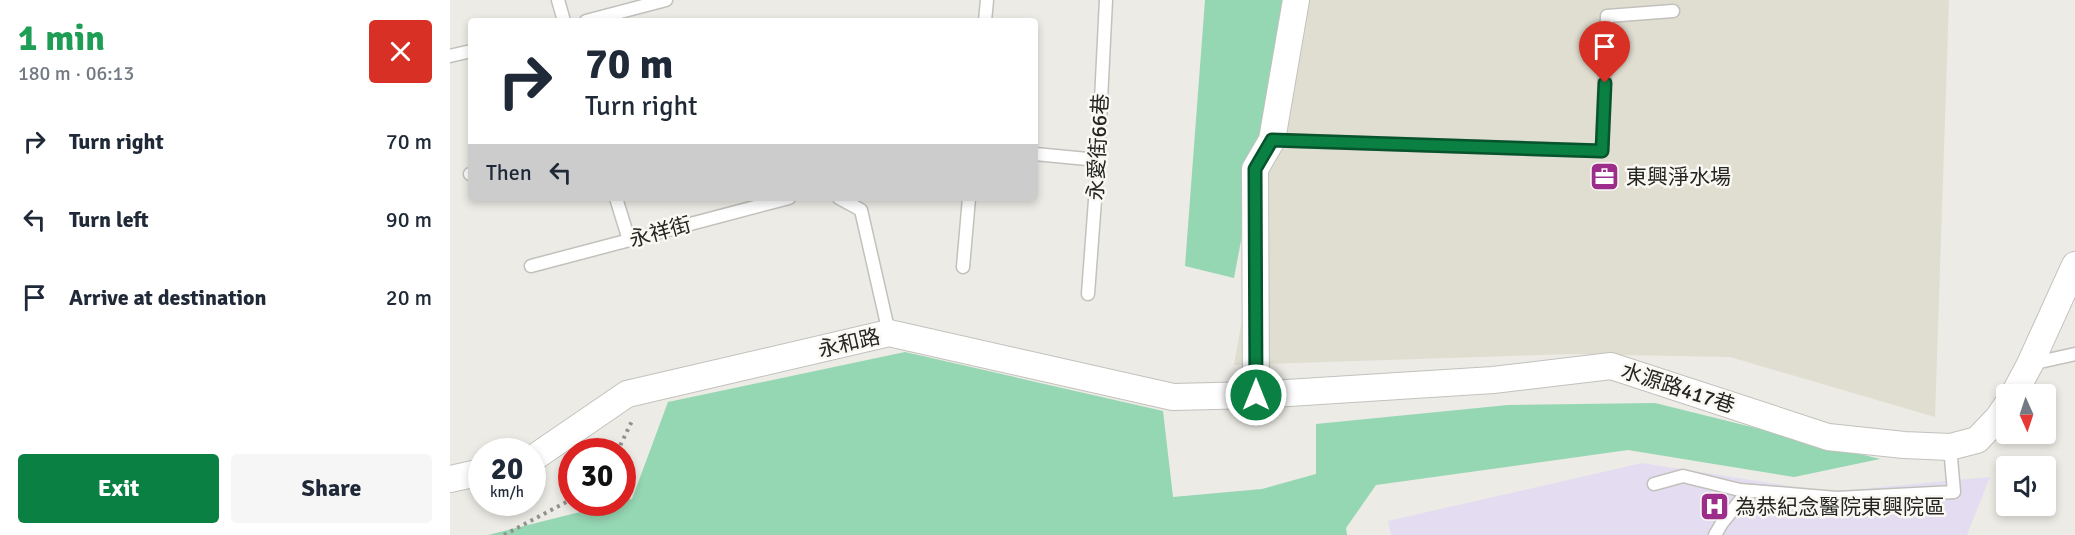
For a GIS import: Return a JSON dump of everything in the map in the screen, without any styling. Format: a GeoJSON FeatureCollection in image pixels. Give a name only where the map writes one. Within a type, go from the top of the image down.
{"type":"FeatureCollection","features":[{"type":"Feature","properties":{"kind":"street"},"geometry":{"type":"LineString","coordinates":[[1256,395],[1255,169],[1272,140],[1296,0]]}},
{"type":"Feature","properties":{"kind":"street"},"geometry":{"type":"LineString","coordinates":[[2019,384],[2075,265]]}},
{"type":"Feature","properties":{"kind":"street","name":"永和路"},"geometry":{"type":"LineString","coordinates":[[546,449],[627,393],[890,333],[1173,398],[1256,395]]}},
{"type":"Feature","properties":{"kind":"street","name":"水源路417巷"},"geometry":{"type":"LineString","coordinates":[[1256,395],[1493,380],[1611,366],[1828,437],[1904,446],[1950,447],[1977,440],[1996,420]]}},
{"type":"Feature","properties":{"kind":"street"},"geometry":{"type":"LineString","coordinates":[[450,479],[468,475]]}},
{"type":"Feature","properties":{"kind":"lane"},"geometry":{"type":"LineString","coordinates":[[558,0],[563,18]]}},
{"type":"Feature","properties":{"kind":"lane"},"geometry":{"type":"LineString","coordinates":[[597,18],[666,0]]}},
{"type":"Feature","properties":{"kind":"lane"},"geometry":{"type":"LineString","coordinates":[[985,18],[987,0]]}},
{"type":"Feature","properties":{"kind":"lane","name":"永愛街66巷"},"geometry":{"type":"LineString","coordinates":[[1088,294],[1106,0]]}},
{"type":"Feature","properties":{"kind":"lane"},"geometry":{"type":"LineString","coordinates":[[1272,140],[1602,151],[1607,16],[1673,11]]}},
{"type":"Feature","properties":{"kind":"lane"},"geometry":{"type":"LineString","coordinates":[[450,56],[468,52]]}},
{"type":"Feature","properties":{"kind":"lane"},"geometry":{"type":"LineString","coordinates":[[1038,154],[1098,160]]}},
{"type":"Feature","properties":{"kind":"lane"},"geometry":{"type":"LineString","coordinates":[[617,201],[629,240]]}},
{"type":"Feature","properties":{"kind":"lane","name":"永祥街"},"geometry":{"type":"LineString","coordinates":[[531,266],[778,201]]}},
{"type":"Feature","properties":{"kind":"lane"},"geometry":{"type":"LineString","coordinates":[[844,201],[861,210],[890,333]]}},
{"type":"Feature","properties":{"kind":"lane"},"geometry":{"type":"LineString","coordinates":[[963,267],[969,201]]}},
{"type":"Feature","properties":{"kind":"lane"},"geometry":{"type":"LineString","coordinates":[[2030,364],[2075,354]]}},
{"type":"Feature","properties":{"kind":"lane"},"geometry":{"type":"LineString","coordinates":[[1654,484],[1683,476],[1749,491],[1837,498],[1954,492],[1950,447]]}},
{"type":"Feature","properties":{"kind":"lane"},"geometry":{"type":"LineString","coordinates":[[1715,535],[1749,491]]}},
{"type":"Feature","properties":{"kind":"path"},"geometry":{"type":"LineString","coordinates":[[504,535],[558,506]]}},
{"type":"Feature","properties":{"kind":"shaded area","name":"東興淨水場"},"geometry":{"type":"Polygon","coordinates":[[[1299,0],[1949,0],[1935,417],[1730,357],[1569,354],[1234,365],[1299,0]]]}},
{"type":"Feature","properties":{"kind":"shaded area","name":"為恭紀念醫院東興院區"},"geometry":{"type":"Polygon","coordinates":[[[1642,463],[1828,492],[1990,477],[1967,535],[1391,535],[1388,521],[1642,463]]]}},
{"type":"Feature","properties":{"kind":"green space"},"geometry":{"type":"Polygon","coordinates":[[[1205,0],[1286,0],[1234,278],[1185,266],[1205,0]]]}},
{"type":"Feature","properties":{"kind":"green space"},"geometry":{"type":"Polygon","coordinates":[[[905,352],[1163,411],[1173,497],[1262,489],[1316,474],[1316,424],[1508,405],[1655,403],[1880,459],[1794,477],[1628,450],[1376,485],[1346,528],[1347,535],[488,535],[564,516],[636,516],[636,488],[668,402],[905,352]]]}},
{"type":"Feature","properties":{"kind":"place","name":"東興淨水場"},"geometry":{"type":"Point","coordinates":[1605,177]}},
{"type":"Feature","properties":{"kind":"place","name":"為恭紀念醫院東興院區"},"geometry":{"type":"Point","coordinates":[1714,507]}},
{"type":"Feature","properties":{"kind":"route"},"geometry":{"type":"LineString","coordinates":[[1256,395],[1255,169],[1272,140],[1602,151],[1605,83]]}}]}
